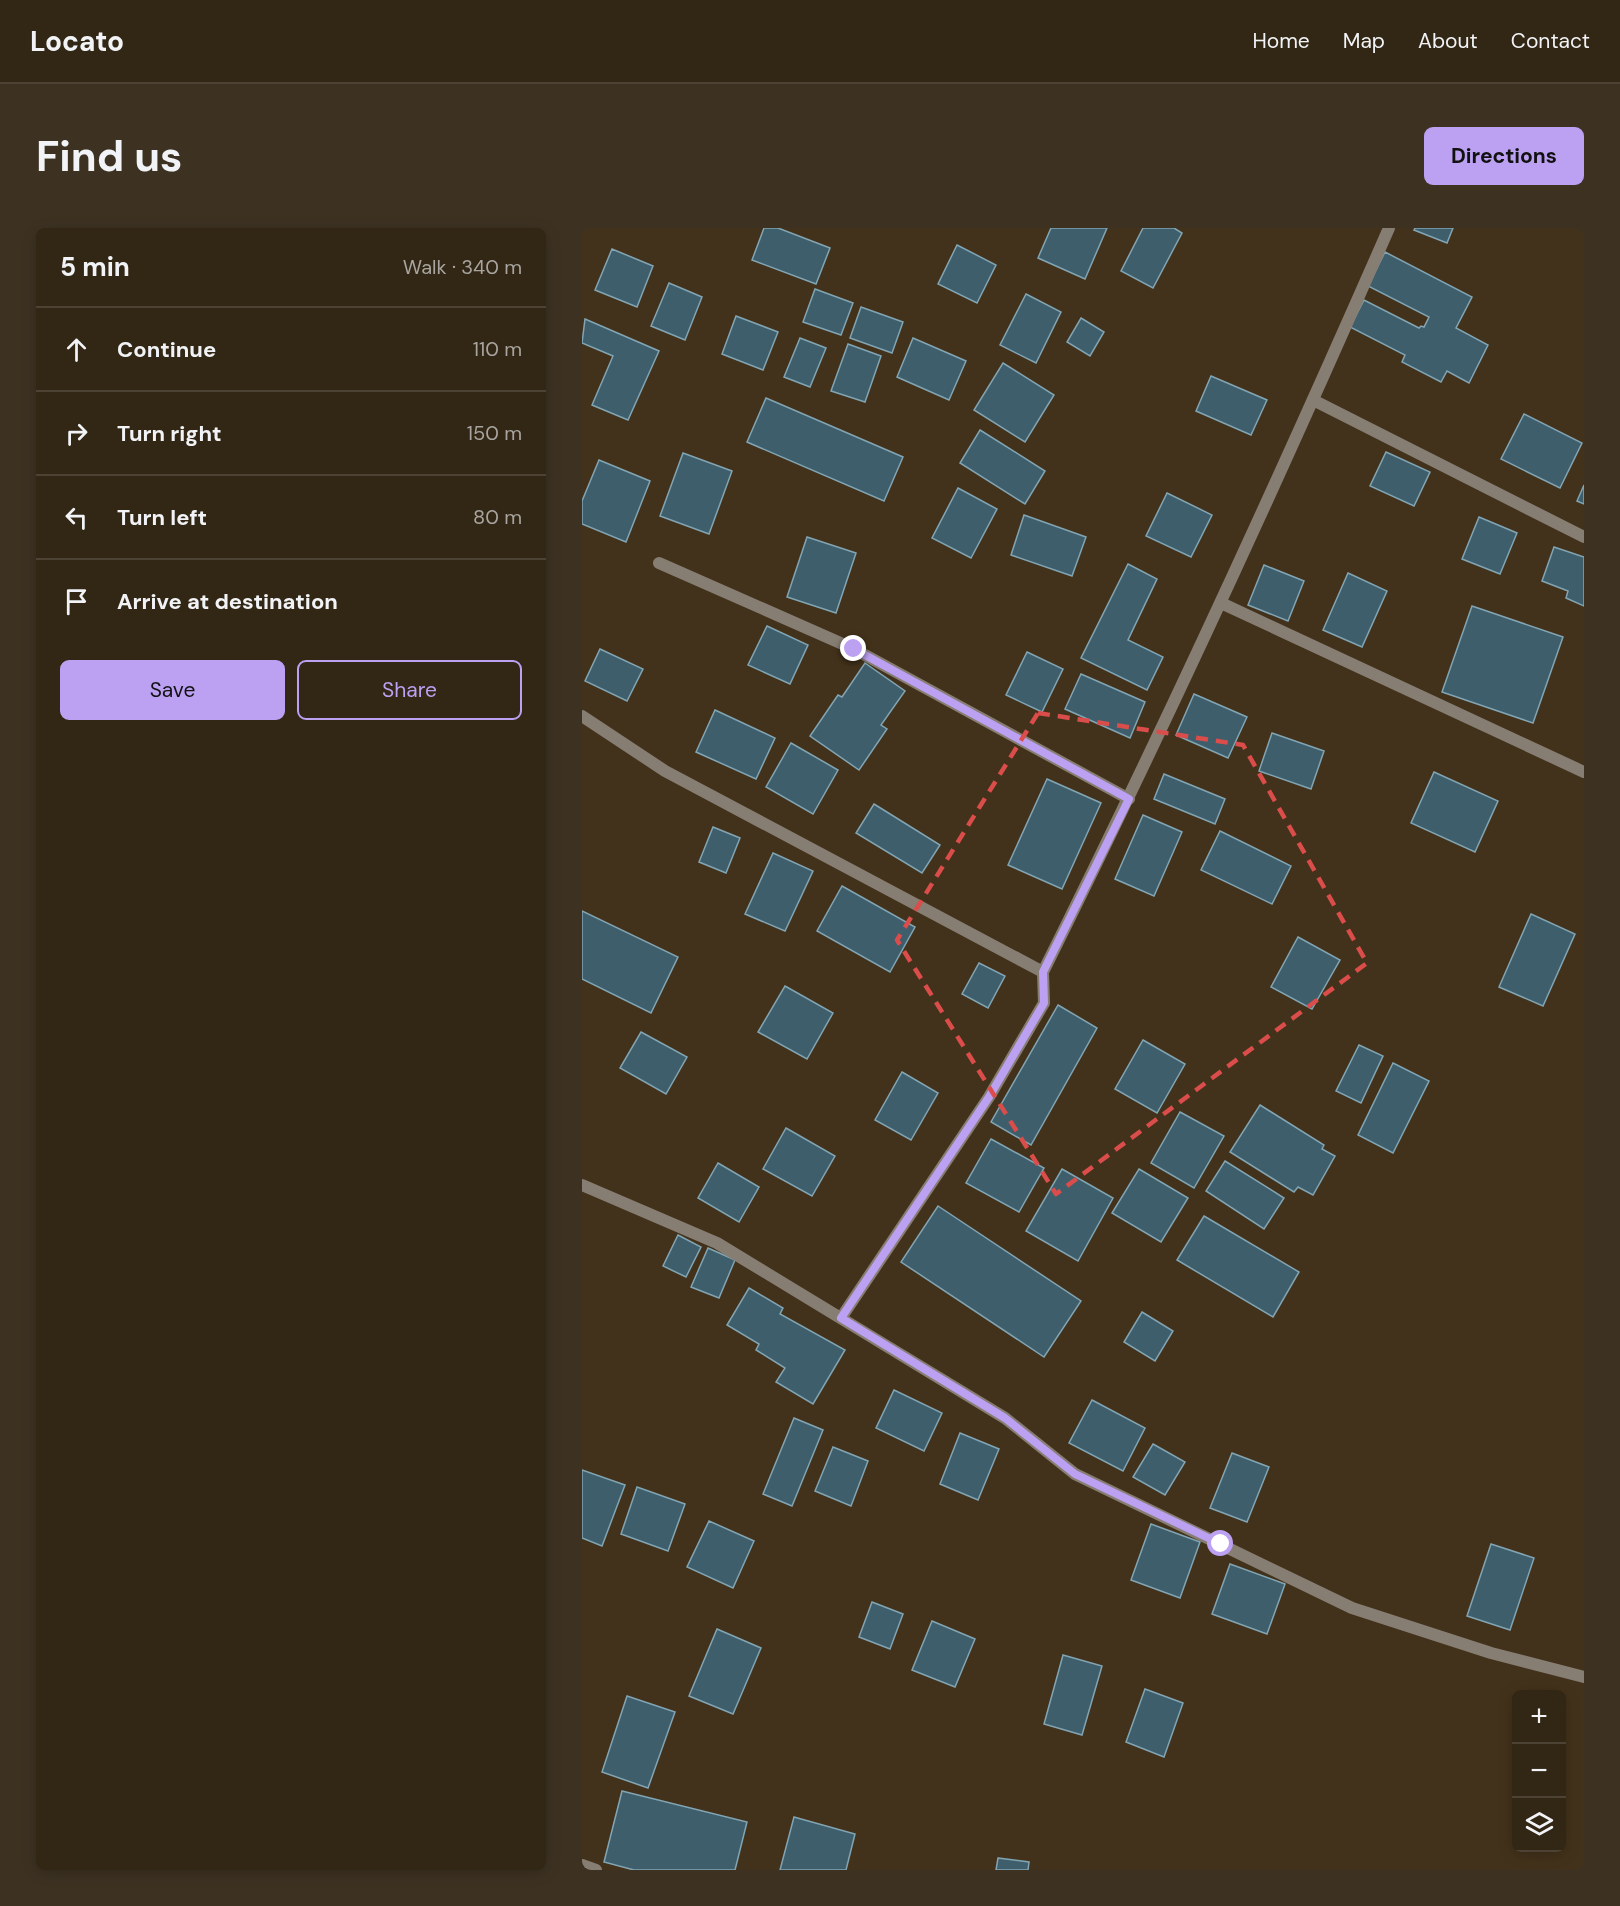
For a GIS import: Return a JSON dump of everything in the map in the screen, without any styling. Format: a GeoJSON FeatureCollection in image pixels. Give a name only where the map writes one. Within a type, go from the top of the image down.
{"type":"FeatureCollection","features":[{"type":"Feature","properties":{"kind":"street"},"geometry":{"type":"LineString","coordinates":[[841,1318],[989,1097],[1044,1003],[1043,972],[1129,799],[1221,603],[1389,228]]}},
{"type":"Feature","properties":{"kind":"street"},"geometry":{"type":"LineString","coordinates":[[1313,400],[1584,537]]}},
{"type":"Feature","properties":{"kind":"street"},"geometry":{"type":"LineString","coordinates":[[660,563],[854,649],[1129,799]]}},
{"type":"Feature","properties":{"kind":"street"},"geometry":{"type":"LineString","coordinates":[[1221,603],[1584,772]]}},
{"type":"Feature","properties":{"kind":"street"},"geometry":{"type":"LineString","coordinates":[[582,716],[665,771],[1043,972]]}},
{"type":"Feature","properties":{"kind":"street"},"geometry":{"type":"LineString","coordinates":[[582,1185],[717,1243],[1005,1418],[1075,1474],[1352,1608],[1491,1653],[1584,1677]]}},
{"type":"Feature","properties":{"kind":"street"},"geometry":{"type":"LineString","coordinates":[[582,1865],[596,1870]]}},
{"type":"Feature","properties":{"kind":"highlighted area"},"geometry":{"type":"Polygon","coordinates":[[[1038,713],[1243,745],[1367,963],[1056,1194],[897,940],[1038,713]]]}},
{"type":"Feature","properties":{"kind":"building"},"geometry":{"type":"Polygon","coordinates":[[[764,228],[778,228],[830,248],[816,284],[752,260],[764,228]]]}},
{"type":"Feature","properties":{"kind":"building"},"geometry":{"type":"Polygon","coordinates":[[[1051,228],[1107,228],[1085,279],[1038,258],[1051,228]]]}},
{"type":"Feature","properties":{"kind":"building"},"geometry":{"type":"Polygon","coordinates":[[[1143,228],[1174,228],[1182,233],[1153,288],[1121,271],[1143,228]]]}},
{"type":"Feature","properties":{"kind":"building"},"geometry":{"type":"Polygon","coordinates":[[[1415,228],[1453,228],[1447,243],[1414,230],[1415,228]]]}},
{"type":"Feature","properties":{"kind":"building"},"geometry":{"type":"Polygon","coordinates":[[[957,245],[996,265],[977,303],[938,284],[957,245]]]}},
{"type":"Feature","properties":{"kind":"building"},"geometry":{"type":"Polygon","coordinates":[[[612,249],[653,266],[637,307],[595,290],[612,249]]]}},
{"type":"Feature","properties":{"kind":"building"},"geometry":{"type":"Polygon","coordinates":[[[1385,252],[1472,297],[1456,328],[1488,345],[1469,383],[1447,371],[1441,382],[1402,362],[1405,355],[1350,327],[1364,300],[1419,328],[1424,327],[1429,317],[1368,286],[1385,252]]]}},
{"type":"Feature","properties":{"kind":"building"},"geometry":{"type":"Polygon","coordinates":[[[669,283],[702,297],[685,340],[651,326],[669,283]]]}},
{"type":"Feature","properties":{"kind":"building"},"geometry":{"type":"Polygon","coordinates":[[[815,289],[853,303],[841,335],[803,322],[815,289]]]}},
{"type":"Feature","properties":{"kind":"building"},"geometry":{"type":"Polygon","coordinates":[[[1026,294],[1061,312],[1036,363],[1000,345],[1026,294]]]}},
{"type":"Feature","properties":{"kind":"building"},"geometry":{"type":"Polygon","coordinates":[[[861,307],[903,322],[892,353],[850,338],[861,307]]]}},
{"type":"Feature","properties":{"kind":"building"},"geometry":{"type":"Polygon","coordinates":[[[736,316],[778,332],[763,370],[722,354],[736,316]]]}},
{"type":"Feature","properties":{"kind":"building"},"geometry":{"type":"Polygon","coordinates":[[[1081,318],[1104,332],[1090,356],[1067,342],[1081,318]]]}},
{"type":"Feature","properties":{"kind":"building"},"geometry":{"type":"Polygon","coordinates":[[[585,319],[659,351],[628,420],[592,405],[613,356],[582,343],[585,319]]]}},
{"type":"Feature","properties":{"kind":"building"},"geometry":{"type":"Polygon","coordinates":[[[800,338],[826,348],[810,387],[784,377],[800,338]]]}},
{"type":"Feature","properties":{"kind":"building"},"geometry":{"type":"Polygon","coordinates":[[[913,338],[966,361],[949,400],[897,377],[913,338]]]}},
{"type":"Feature","properties":{"kind":"building"},"geometry":{"type":"Polygon","coordinates":[[[848,344],[881,356],[865,402],[831,391],[848,344]]]}},
{"type":"Feature","properties":{"kind":"building"},"geometry":{"type":"Polygon","coordinates":[[[1003,363],[1054,395],[1025,442],[974,410],[1003,363]]]}},
{"type":"Feature","properties":{"kind":"building"},"geometry":{"type":"Polygon","coordinates":[[[1211,376],[1267,400],[1251,435],[1196,411],[1211,376]]]}},
{"type":"Feature","properties":{"kind":"building"},"geometry":{"type":"Polygon","coordinates":[[[766,398],[903,457],[884,501],[747,442],[766,398]]]}},
{"type":"Feature","properties":{"kind":"building"},"geometry":{"type":"Polygon","coordinates":[[[1524,414],[1582,443],[1560,488],[1501,459],[1524,414]]]}},
{"type":"Feature","properties":{"kind":"building"},"geometry":{"type":"Polygon","coordinates":[[[980,430],[1045,471],[1025,504],[960,463],[980,430]]]}},
{"type":"Feature","properties":{"kind":"building"},"geometry":{"type":"Polygon","coordinates":[[[1386,452],[1430,472],[1414,506],[1370,486],[1386,452]]]}},
{"type":"Feature","properties":{"kind":"building"},"geometry":{"type":"Polygon","coordinates":[[[683,453],[732,471],[709,534],[660,516],[683,453]]]}},
{"type":"Feature","properties":{"kind":"building"},"geometry":{"type":"Polygon","coordinates":[[[599,460],[650,481],[626,542],[582,524],[582,501],[599,460]]]}},
{"type":"Feature","properties":{"kind":"building"},"geometry":{"type":"Polygon","coordinates":[[[1584,485],[1584,504],[1577,501],[1584,485]]]}},
{"type":"Feature","properties":{"kind":"building"},"geometry":{"type":"Polygon","coordinates":[[[958,488],[997,509],[971,558],[932,538],[958,488]]]}},
{"type":"Feature","properties":{"kind":"building"},"geometry":{"type":"Polygon","coordinates":[[[1167,493],[1212,515],[1191,557],[1146,536],[1167,493]]]}},
{"type":"Feature","properties":{"kind":"building"},"geometry":{"type":"Polygon","coordinates":[[[1024,515],[1086,537],[1072,576],[1011,555],[1024,515]]]}},
{"type":"Feature","properties":{"kind":"building"},"geometry":{"type":"Polygon","coordinates":[[[1479,517],[1517,533],[1500,574],[1462,559],[1479,517]]]}},
{"type":"Feature","properties":{"kind":"building"},"geometry":{"type":"Polygon","coordinates":[[[807,537],[856,553],[836,613],[787,597],[807,537]]]}},
{"type":"Feature","properties":{"kind":"building"},"geometry":{"type":"Polygon","coordinates":[[[1554,547],[1584,557],[1584,606],[1566,598],[1568,591],[1542,581],[1554,547]]]}},
{"type":"Feature","properties":{"kind":"building"},"geometry":{"type":"Polygon","coordinates":[[[1128,564],[1157,579],[1128,640],[1163,657],[1147,690],[1081,658],[1128,564]]]}},
{"type":"Feature","properties":{"kind":"building"},"geometry":{"type":"Polygon","coordinates":[[[1264,565],[1304,581],[1288,621],[1248,605],[1264,565]]]}},
{"type":"Feature","properties":{"kind":"building"},"geometry":{"type":"Polygon","coordinates":[[[1348,573],[1387,591],[1362,647],[1323,630],[1348,573]]]}},
{"type":"Feature","properties":{"kind":"building"},"geometry":{"type":"Polygon","coordinates":[[[1472,606],[1563,637],[1533,723],[1442,692],[1472,606]]]}},
{"type":"Feature","properties":{"kind":"building"},"geometry":{"type":"Polygon","coordinates":[[[767,626],[808,645],[790,684],[748,665],[767,626]]]}},
{"type":"Feature","properties":{"kind":"building"},"geometry":{"type":"Polygon","coordinates":[[[600,649],[643,669],[627,701],[585,681],[600,649]]]}},
{"type":"Feature","properties":{"kind":"building"},"geometry":{"type":"Polygon","coordinates":[[[1027,652],[1063,669],[1042,712],[1006,695],[1027,652]]]}},
{"type":"Feature","properties":{"kind":"building"},"geometry":{"type":"Polygon","coordinates":[[[865,663],[905,691],[881,725],[887,729],[859,770],[810,736],[838,695],[842,697],[865,663]]]}},
{"type":"Feature","properties":{"kind":"building"},"geometry":{"type":"Polygon","coordinates":[[[1081,674],[1145,702],[1130,738],[1065,709],[1081,674]]]}},
{"type":"Feature","properties":{"kind":"building"},"geometry":{"type":"Polygon","coordinates":[[[1194,694],[1247,717],[1228,758],[1176,735],[1194,694]]]}},
{"type":"Feature","properties":{"kind":"building"},"geometry":{"type":"Polygon","coordinates":[[[715,710],[775,738],[756,779],[696,752],[715,710]]]}},
{"type":"Feature","properties":{"kind":"building"},"geometry":{"type":"Polygon","coordinates":[[[1272,733],[1324,751],[1311,789],[1259,771],[1272,733]]]}},
{"type":"Feature","properties":{"kind":"building"},"geometry":{"type":"Polygon","coordinates":[[[791,743],[838,770],[813,814],[766,787],[791,743]]]}},
{"type":"Feature","properties":{"kind":"building"},"geometry":{"type":"Polygon","coordinates":[[[1434,772],[1498,801],[1475,852],[1411,823],[1434,772]]]}},
{"type":"Feature","properties":{"kind":"building"},"geometry":{"type":"Polygon","coordinates":[[[1164,774],[1225,799],[1215,824],[1154,799],[1164,774]]]}},
{"type":"Feature","properties":{"kind":"building"},"geometry":{"type":"Polygon","coordinates":[[[1047,779],[1101,803],[1062,889],[1008,865],[1047,779]]]}},
{"type":"Feature","properties":{"kind":"building"},"geometry":{"type":"Polygon","coordinates":[[[874,804],[940,845],[922,873],[856,833],[874,804]]]}},
{"type":"Feature","properties":{"kind":"building"},"geometry":{"type":"Polygon","coordinates":[[[1143,815],[1182,832],[1154,896],[1115,879],[1143,815]]]}},
{"type":"Feature","properties":{"kind":"building"},"geometry":{"type":"Polygon","coordinates":[[[713,827],[740,838],[726,873],[699,862],[713,827]]]}},
{"type":"Feature","properties":{"kind":"building"},"geometry":{"type":"Polygon","coordinates":[[[1220,831],[1291,866],[1272,904],[1201,870],[1220,831]]]}},
{"type":"Feature","properties":{"kind":"building"},"geometry":{"type":"Polygon","coordinates":[[[773,853],[813,871],[785,931],[745,914],[773,853]]]}},
{"type":"Feature","properties":{"kind":"building"},"geometry":{"type":"Polygon","coordinates":[[[842,886],[915,927],[890,972],[817,931],[842,886]]]}},
{"type":"Feature","properties":{"kind":"building"},"geometry":{"type":"Polygon","coordinates":[[[582,911],[678,957],[651,1013],[582,979],[582,911]]]}},
{"type":"Feature","properties":{"kind":"building"},"geometry":{"type":"Polygon","coordinates":[[[1531,914],[1575,934],[1543,1006],[1499,987],[1531,914]]]}},
{"type":"Feature","properties":{"kind":"building"},"geometry":{"type":"Polygon","coordinates":[[[1298,937],[1340,960],[1312,1009],[1271,987],[1298,937]]]}},
{"type":"Feature","properties":{"kind":"building"},"geometry":{"type":"Polygon","coordinates":[[[979,963],[1005,976],[988,1008],[962,994],[979,963]]]}},
{"type":"Feature","properties":{"kind":"building"},"geometry":{"type":"Polygon","coordinates":[[[785,986],[833,1013],[807,1059],[758,1032],[785,986]]]}},
{"type":"Feature","properties":{"kind":"building"},"geometry":{"type":"Polygon","coordinates":[[[1058,1005],[1097,1028],[1031,1145],[991,1122],[1058,1005]]]}},
{"type":"Feature","properties":{"kind":"building"},"geometry":{"type":"Polygon","coordinates":[[[641,1032],[687,1057],[666,1094],[620,1068],[641,1032]]]}},
{"type":"Feature","properties":{"kind":"building"},"geometry":{"type":"Polygon","coordinates":[[[1143,1040],[1185,1064],[1157,1113],[1115,1089],[1143,1040]]]}},
{"type":"Feature","properties":{"kind":"building"},"geometry":{"type":"Polygon","coordinates":[[[1359,1045],[1383,1056],[1361,1103],[1336,1091],[1359,1045]]]}},
{"type":"Feature","properties":{"kind":"building"},"geometry":{"type":"Polygon","coordinates":[[[1393,1063],[1429,1081],[1393,1153],[1358,1135],[1393,1063]]]}},
{"type":"Feature","properties":{"kind":"building"},"geometry":{"type":"Polygon","coordinates":[[[902,1072],[938,1093],[911,1140],[875,1120],[902,1072]]]}},
{"type":"Feature","properties":{"kind":"building"},"geometry":{"type":"Polygon","coordinates":[[[1260,1105],[1324,1145],[1322,1149],[1335,1156],[1313,1195],[1298,1187],[1294,1192],[1230,1152],[1260,1105]]]}},
{"type":"Feature","properties":{"kind":"building"},"geometry":{"type":"Polygon","coordinates":[[[1180,1112],[1224,1136],[1194,1188],[1151,1163],[1180,1112]]]}},
{"type":"Feature","properties":{"kind":"building"},"geometry":{"type":"Polygon","coordinates":[[[786,1128],[835,1156],[812,1196],[763,1169],[786,1128]]]}},
{"type":"Feature","properties":{"kind":"building"},"geometry":{"type":"Polygon","coordinates":[[[991,1139],[1044,1168],[1019,1212],[966,1183],[991,1139]]]}},
{"type":"Feature","properties":{"kind":"building"},"geometry":{"type":"Polygon","coordinates":[[[1225,1161],[1284,1198],[1264,1229],[1206,1191],[1225,1161]]]}},
{"type":"Feature","properties":{"kind":"building"},"geometry":{"type":"Polygon","coordinates":[[[718,1163],[759,1187],[739,1222],[698,1198],[718,1163]]]}},
{"type":"Feature","properties":{"kind":"building"},"geometry":{"type":"Polygon","coordinates":[[[1062,1169],[1113,1198],[1078,1261],[1026,1231],[1062,1169]]]}},
{"type":"Feature","properties":{"kind":"building"},"geometry":{"type":"Polygon","coordinates":[[[1139,1169],[1188,1198],[1161,1242],[1112,1213],[1139,1169]]]}},
{"type":"Feature","properties":{"kind":"building"},"geometry":{"type":"Polygon","coordinates":[[[938,1206],[1081,1301],[1044,1357],[901,1262],[938,1206]]]}},
{"type":"Feature","properties":{"kind":"building"},"geometry":{"type":"Polygon","coordinates":[[[1204,1216],[1299,1272],[1273,1317],[1177,1260],[1204,1216]]]}},
{"type":"Feature","properties":{"kind":"building"},"geometry":{"type":"Polygon","coordinates":[[[678,1235],[701,1247],[686,1277],[663,1266],[678,1235]]]}},
{"type":"Feature","properties":{"kind":"building"},"geometry":{"type":"Polygon","coordinates":[[[708,1248],[735,1260],[719,1298],[691,1287],[708,1248]]]}},
{"type":"Feature","properties":{"kind":"building"},"geometry":{"type":"Polygon","coordinates":[[[749,1288],[783,1308],[780,1314],[845,1350],[813,1404],[776,1382],[785,1368],[756,1350],[759,1344],[727,1325],[749,1288]]]}},
{"type":"Feature","properties":{"kind":"building"},"geometry":{"type":"Polygon","coordinates":[[[1142,1312],[1173,1331],[1155,1361],[1124,1342],[1142,1312]]]}},
{"type":"Feature","properties":{"kind":"building"},"geometry":{"type":"Polygon","coordinates":[[[894,1390],[942,1413],[924,1451],[876,1428],[894,1390]]]}},
{"type":"Feature","properties":{"kind":"building"},"geometry":{"type":"Polygon","coordinates":[[[1092,1400],[1145,1428],[1123,1471],[1069,1443],[1092,1400]]]}},
{"type":"Feature","properties":{"kind":"building"},"geometry":{"type":"Polygon","coordinates":[[[794,1418],[823,1430],[792,1506],[763,1494],[794,1418]]]}},
{"type":"Feature","properties":{"kind":"building"},"geometry":{"type":"Polygon","coordinates":[[[960,1433],[999,1449],[978,1500],[940,1484],[960,1433]]]}},
{"type":"Feature","properties":{"kind":"building"},"geometry":{"type":"Polygon","coordinates":[[[1153,1444],[1185,1462],[1165,1495],[1133,1477],[1153,1444]]]}},
{"type":"Feature","properties":{"kind":"building"},"geometry":{"type":"Polygon","coordinates":[[[833,1447],[868,1461],[851,1506],[815,1491],[833,1447]]]}},
{"type":"Feature","properties":{"kind":"building"},"geometry":{"type":"Polygon","coordinates":[[[1232,1453],[1269,1467],[1247,1522],[1210,1508],[1232,1453]]]}},
{"type":"Feature","properties":{"kind":"building"},"geometry":{"type":"Polygon","coordinates":[[[582,1470],[625,1485],[602,1546],[582,1538],[582,1470]]]}},
{"type":"Feature","properties":{"kind":"building"},"geometry":{"type":"Polygon","coordinates":[[[637,1487],[685,1504],[668,1551],[621,1534],[637,1487]]]}},
{"type":"Feature","properties":{"kind":"building"},"geometry":{"type":"Polygon","coordinates":[[[709,1521],[754,1541],[733,1588],[687,1567],[709,1521]]]}},
{"type":"Feature","properties":{"kind":"building"},"geometry":{"type":"Polygon","coordinates":[[[1151,1524],[1200,1542],[1180,1598],[1131,1580],[1151,1524]]]}},
{"type":"Feature","properties":{"kind":"building"},"geometry":{"type":"Polygon","coordinates":[[[1491,1544],[1534,1558],[1510,1630],[1467,1616],[1491,1544]]]}},
{"type":"Feature","properties":{"kind":"building"},"geometry":{"type":"Polygon","coordinates":[[[1230,1564],[1285,1584],[1267,1634],[1212,1614],[1230,1564]]]}},
{"type":"Feature","properties":{"kind":"building"},"geometry":{"type":"Polygon","coordinates":[[[872,1602],[903,1614],[890,1649],[859,1637],[872,1602]]]}},
{"type":"Feature","properties":{"kind":"building"},"geometry":{"type":"Polygon","coordinates":[[[932,1621],[975,1639],[955,1687],[912,1670],[932,1621]]]}},
{"type":"Feature","properties":{"kind":"building"},"geometry":{"type":"Polygon","coordinates":[[[717,1629],[761,1648],[733,1714],[689,1696],[717,1629]]]}},
{"type":"Feature","properties":{"kind":"building"},"geometry":{"type":"Polygon","coordinates":[[[1063,1655],[1102,1666],[1082,1735],[1044,1724],[1063,1655]]]}},
{"type":"Feature","properties":{"kind":"building"},"geometry":{"type":"Polygon","coordinates":[[[1145,1689],[1183,1703],[1164,1757],[1126,1742],[1145,1689]]]}},
{"type":"Feature","properties":{"kind":"building"},"geometry":{"type":"Polygon","coordinates":[[[627,1696],[675,1712],[648,1788],[602,1772],[627,1696]]]}},
{"type":"Feature","properties":{"kind":"building"},"geometry":{"type":"Polygon","coordinates":[[[622,1791],[747,1822],[735,1870],[634,1870],[604,1862],[622,1791]]]}},
{"type":"Feature","properties":{"kind":"building"},"geometry":{"type":"Polygon","coordinates":[[[794,1817],[855,1834],[846,1870],[780,1870],[794,1817]]]}},
{"type":"Feature","properties":{"kind":"building"},"geometry":{"type":"Polygon","coordinates":[[[998,1858],[1029,1862],[1028,1870],[996,1870],[998,1858]]]}},
{"type":"Feature","properties":{"kind":"route"},"geometry":{"type":"LineString","coordinates":[[854,649],[1129,799],[1043,972],[1044,1003],[989,1097],[841,1318],[1005,1418],[1075,1474],[1221,1544]]}}]}
